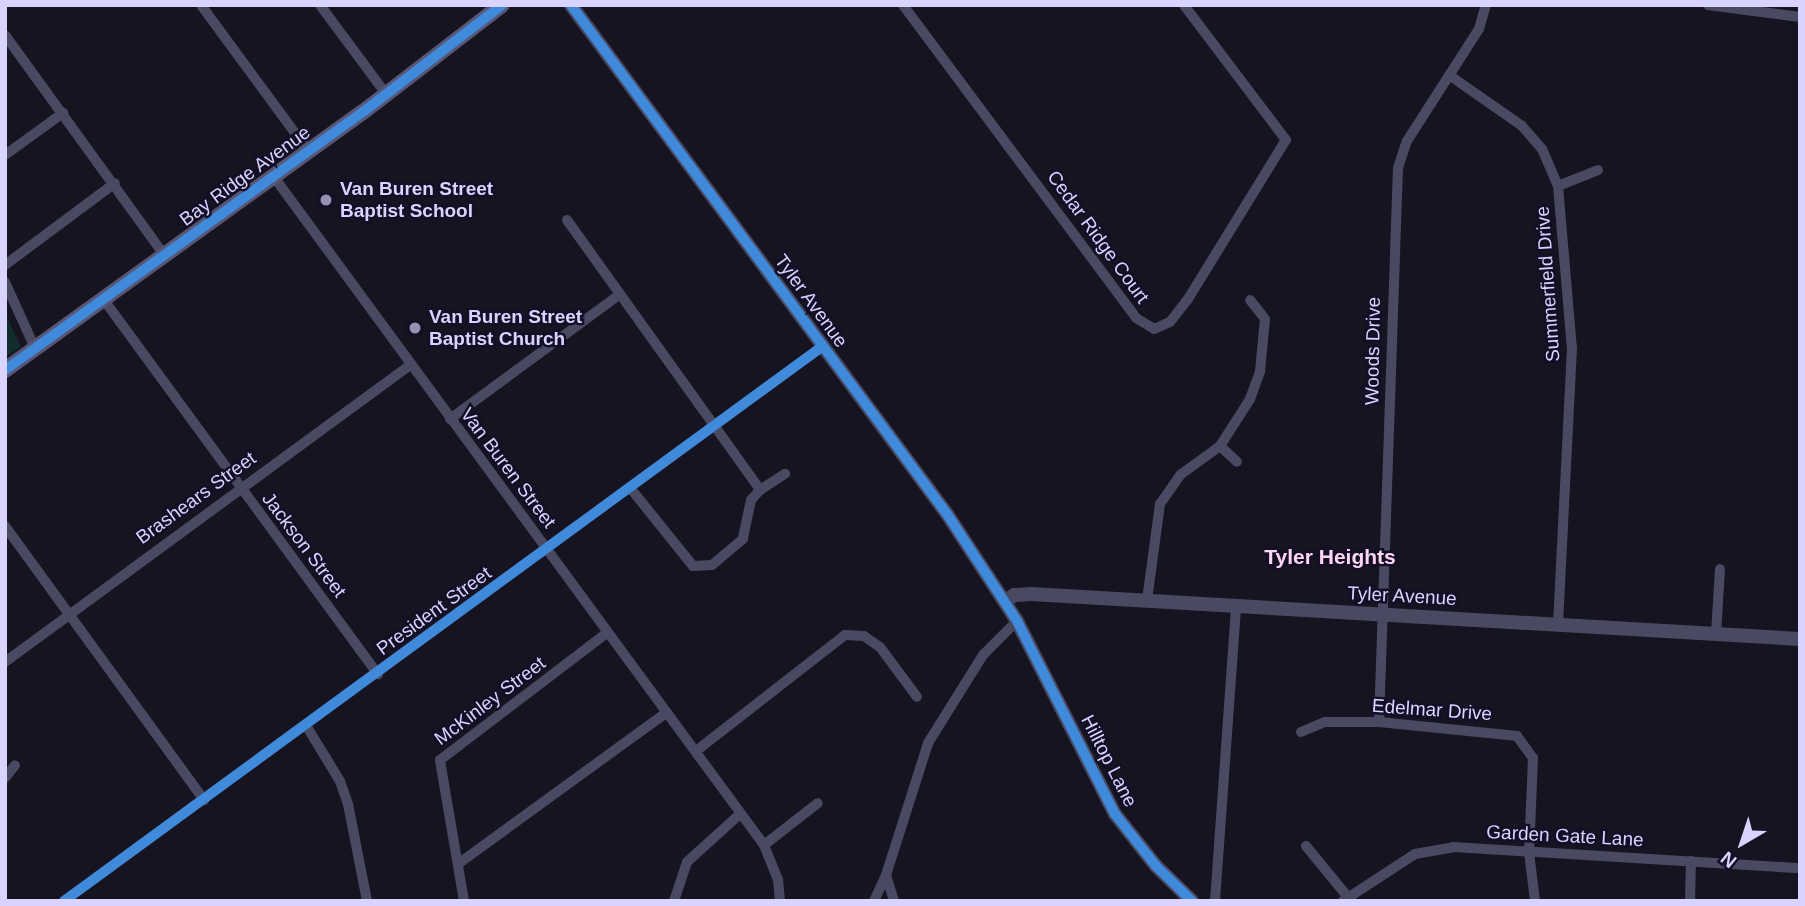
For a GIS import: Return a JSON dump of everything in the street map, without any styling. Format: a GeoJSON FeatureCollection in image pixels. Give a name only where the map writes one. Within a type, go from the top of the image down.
{"type":"FeatureCollection","features":[{"type":"Feature","properties":{"kind":"main road","name":"Bay Ridge Avenue"},"geometry":{"type":"LineString","coordinates":[[5,370],[309,152],[502,5]]}},
{"type":"Feature","properties":{"kind":"street"},"geometry":{"type":"LineString","coordinates":[[201,5],[309,152]]}},
{"type":"Feature","properties":{"kind":"street"},"geometry":{"type":"LineString","coordinates":[[320,5],[386,94]]}},
{"type":"Feature","properties":{"kind":"street","name":"Tyler Avenue"},"geometry":{"type":"LineString","coordinates":[[571,5],[947,514],[1017,621]]}},
{"type":"Feature","properties":{"kind":"street","name":"Cedar Ridge Court"},"geometry":{"type":"LineString","coordinates":[[903,5],[1136,318],[1154,329],[1170,322],[1188,299],[1286,140],[1184,5]]}},
{"type":"Feature","properties":{"kind":"street","name":"Woods Drive"},"geometry":{"type":"LineString","coordinates":[[1379,722],[1398,169],[1406,141],[1479,29],[1486,5]]}},
{"type":"Feature","properties":{"kind":"street"},"geometry":{"type":"LineString","coordinates":[[1708,5],[1800,17]]}},
{"type":"Feature","properties":{"kind":"street"},"geometry":{"type":"LineString","coordinates":[[5,35],[115,183],[165,256]]}},
{"type":"Feature","properties":{"kind":"street","name":"Summerfield Drive"},"geometry":{"type":"LineString","coordinates":[[1449,75],[1522,127],[1542,149],[1558,186],[1572,348],[1558,623]]}},
{"type":"Feature","properties":{"kind":"street"},"geometry":{"type":"LineString","coordinates":[[5,155],[63,113]]}},
{"type":"Feature","properties":{"kind":"street"},"geometry":{"type":"LineString","coordinates":[[1558,186],[1598,170]]}},
{"type":"Feature","properties":{"kind":"street","name":"Van Buren Street"},"geometry":{"type":"LineString","coordinates":[[274,177],[764,845],[778,879],[780,901]]}},
{"type":"Feature","properties":{"kind":"street"},"geometry":{"type":"LineString","coordinates":[[5,265],[115,183]]}},
{"type":"Feature","properties":{"kind":"street"},"geometry":{"type":"LineString","coordinates":[[566,220],[760,490]]}},
{"type":"Feature","properties":{"kind":"street"},"geometry":{"type":"LineString","coordinates":[[5,282],[35,348]]}},
{"type":"Feature","properties":{"kind":"street"},"geometry":{"type":"LineString","coordinates":[[450,419],[619,295]]}},
{"type":"Feature","properties":{"kind":"street","name":"Jackson Street"},"geometry":{"type":"LineString","coordinates":[[104,300],[239,488],[379,674]]}},
{"type":"Feature","properties":{"kind":"street"},"geometry":{"type":"LineString","coordinates":[[1147,600],[1160,503],[1180,475],[1220,446],[1261,371],[1265,319],[1250,300]]}},
{"type":"Feature","properties":{"kind":"street","name":"President Street"},"geometry":{"type":"LineString","coordinates":[[64,901],[307,727],[823,346]]}},
{"type":"Feature","properties":{"kind":"street","name":"Brashears Street"},"geometry":{"type":"LineString","coordinates":[[5,662],[410,365]]}},
{"type":"Feature","properties":{"kind":"street"},"geometry":{"type":"LineString","coordinates":[[1220,446],[1237,462]]}},
{"type":"Feature","properties":{"kind":"street"},"geometry":{"type":"LineString","coordinates":[[631,489],[693,566],[712,565],[743,539],[751,500],[760,490],[785,474]]}},
{"type":"Feature","properties":{"kind":"street"},"geometry":{"type":"LineString","coordinates":[[5,526],[204,800]]}},
{"type":"Feature","properties":{"kind":"street"},"geometry":{"type":"LineString","coordinates":[[1716,634],[1720,569]]}},
{"type":"Feature","properties":{"kind":"street","name":"Tyler Avenue"},"geometry":{"type":"LineString","coordinates":[[1005,602],[1014,595],[1029,594],[1800,639]]}},
{"type":"Feature","properties":{"kind":"street"},"geometry":{"type":"LineString","coordinates":[[1215,901],[1236,607]]}},
{"type":"Feature","properties":{"kind":"street"},"geometry":{"type":"LineString","coordinates":[[874,901],[886,875],[928,743],[983,655],[1017,621]]}},
{"type":"Feature","properties":{"kind":"street","name":"Hilltop Lane"},"geometry":{"type":"LineString","coordinates":[[1017,621],[1115,814],[1156,866],[1192,901]]}},
{"type":"Feature","properties":{"kind":"street","name":"McKinley Street"},"geometry":{"type":"LineString","coordinates":[[464,901],[440,760],[607,634]]}},
{"type":"Feature","properties":{"kind":"street"},"geometry":{"type":"LineString","coordinates":[[696,751],[845,635],[864,636],[880,647],[917,697]]}},
{"type":"Feature","properties":{"kind":"street"},"geometry":{"type":"LineString","coordinates":[[458,864],[667,712]]}},
{"type":"Feature","properties":{"kind":"street","name":"Edelmar Drive"},"geometry":{"type":"LineString","coordinates":[[1301,732],[1325,722],[1379,722],[1517,736],[1533,758],[1529,852],[1535,901]]}},
{"type":"Feature","properties":{"kind":"street"},"geometry":{"type":"LineString","coordinates":[[307,727],[340,781],[348,804],[367,901]]}},
{"type":"Feature","properties":{"kind":"street"},"geometry":{"type":"LineString","coordinates":[[5,778],[15,765]]}},
{"type":"Feature","properties":{"kind":"street"},"geometry":{"type":"LineString","coordinates":[[764,845],[818,803]]}},
{"type":"Feature","properties":{"kind":"street"},"geometry":{"type":"LineString","coordinates":[[674,901],[687,862],[740,814]]}},
{"type":"Feature","properties":{"kind":"street"},"geometry":{"type":"LineString","coordinates":[[1306,846],[1345,899]]}},
{"type":"Feature","properties":{"kind":"street","name":"Garden Gate Lane"},"geometry":{"type":"LineString","coordinates":[[1345,899],[1415,854],[1453,847],[1800,868]]}},
{"type":"Feature","properties":{"kind":"street"},"geometry":{"type":"LineString","coordinates":[[1690,901],[1691,861]]}},
{"type":"Feature","properties":{"kind":"street"},"geometry":{"type":"LineString","coordinates":[[886,875],[894,901]]}},
{"type":"Feature","properties":{"kind":"green space"},"geometry":{"type":"Polygon","coordinates":[[[5,313],[21,347],[5,357],[5,313]]]}},
{"type":"Feature","properties":{"kind":"cycle path"},"geometry":{"type":"LineString","coordinates":[[5,370],[363,112],[502,5]]}},
{"type":"Feature","properties":{"kind":"cycle path"},"geometry":{"type":"LineString","coordinates":[[571,5],[947,514],[1017,621],[1115,814],[1156,866],[1192,901]]}},
{"type":"Feature","properties":{"kind":"cycle path"},"geometry":{"type":"LineString","coordinates":[[64,901],[823,346]]}},
{"type":"Feature","properties":{"kind":"place","name":"Van Buren Street Baptist School"},"geometry":{"type":"Point","coordinates":[326,200]}},
{"type":"Feature","properties":{"kind":"place","name":"Van Buren Street Baptist Church"},"geometry":{"type":"Point","coordinates":[415,328]}},
{"type":"Feature","properties":{"kind":"district","name":"Tyler Heights"},"geometry":{"type":"Point","coordinates":[1330,557]}}]}
